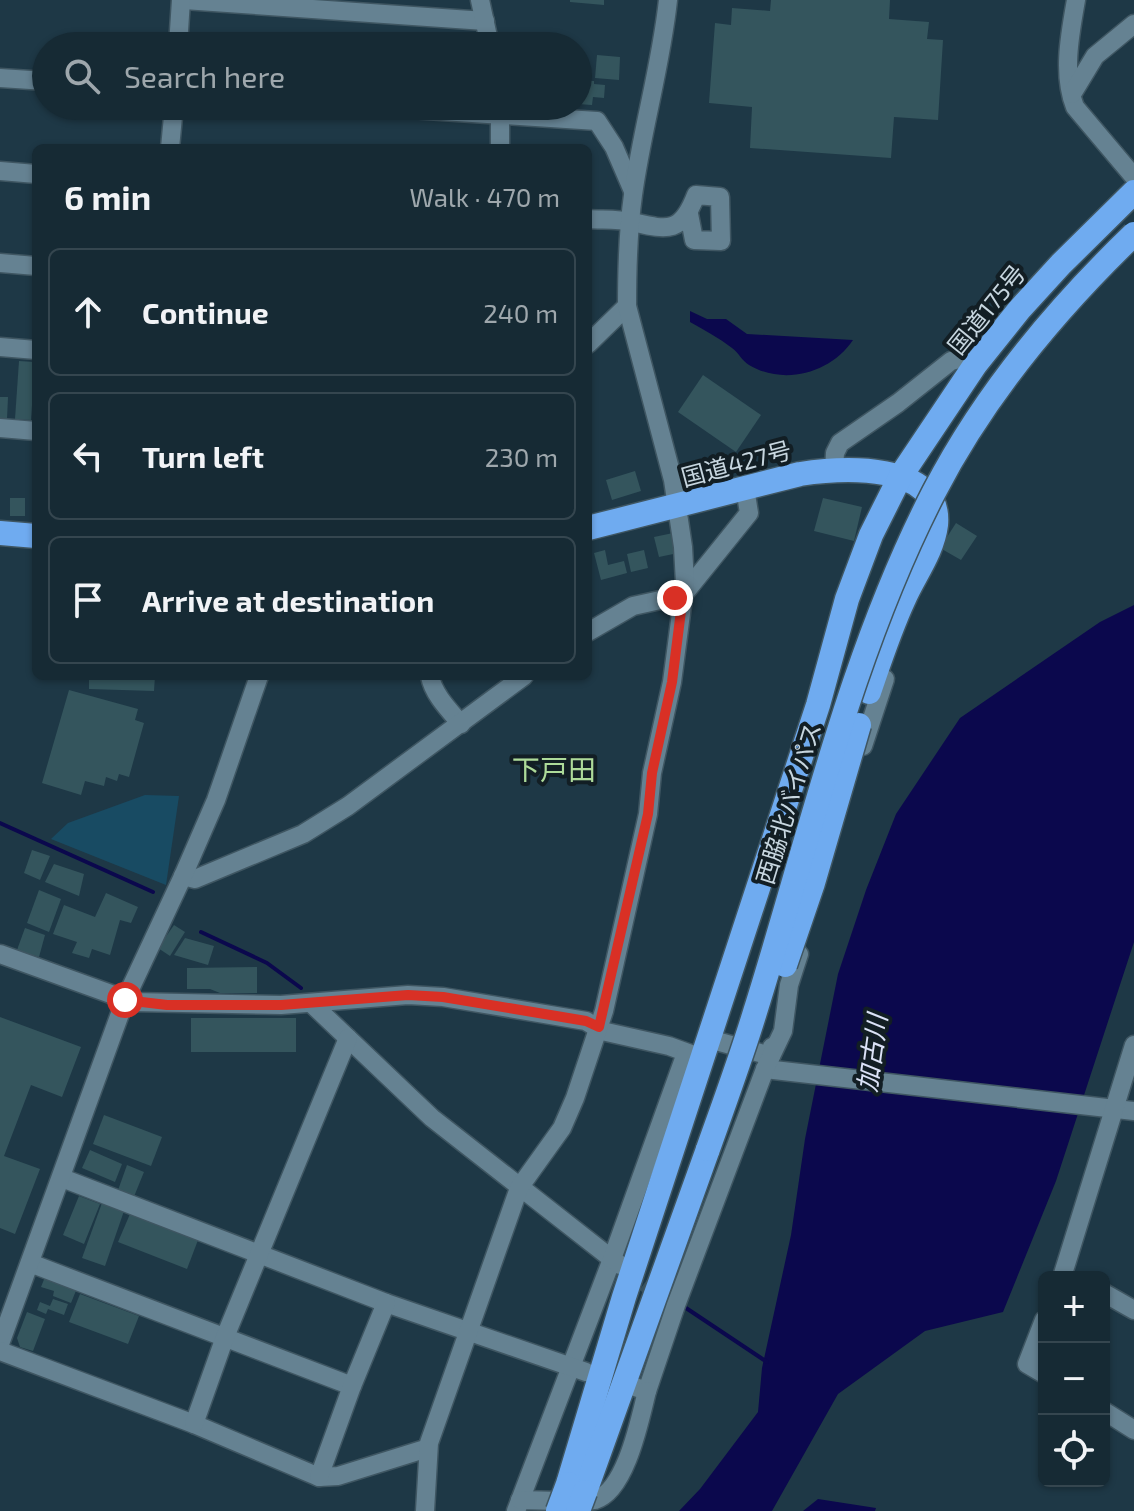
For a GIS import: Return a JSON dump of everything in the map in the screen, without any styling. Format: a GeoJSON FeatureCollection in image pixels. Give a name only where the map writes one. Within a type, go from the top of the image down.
{"type":"FeatureCollection","features":[{"type":"Feature","properties":{"kind":"highway","name":"国道175号"},"geometry":{"type":"LineString","coordinates":[[577,1496],[624,1297],[699,1050],[818,705],[847,599],[871,535],[900,477],[975,365],[1040,287],[1133,192]]}},
{"type":"Feature","properties":{"kind":"highway","name":"西脇北バイパス"},"geometry":{"type":"LineString","coordinates":[[713,1150],[841,726],[881,606],[908,545],[936,489],[990,400],[1031,345],[1134,234]]}},
{"type":"Feature","properties":{"kind":"highway","name":"国道427号"},"geometry":{"type":"LineString","coordinates":[[592,527],[800,474],[834,470],[900,477]]}},
{"type":"Feature","properties":{"kind":"highway"},"geometry":{"type":"LineString","coordinates":[[558,1511],[577,1496],[656,1319],[713,1150],[813,883],[869,692],[907,593],[928,550],[936,524],[932,499],[924,489],[900,477]]}},
{"type":"Feature","properties":{"kind":"highway"},"geometry":{"type":"LineString","coordinates":[[0,533],[32,536]]}},
{"type":"Feature","properties":{"kind":"street"},"geometry":{"type":"LineString","coordinates":[[179,32],[182,0],[485,21]]}},
{"type":"Feature","properties":{"kind":"street"},"geometry":{"type":"LineString","coordinates":[[480,0],[487,32]]}},
{"type":"Feature","properties":{"kind":"street"},"geometry":{"type":"LineString","coordinates":[[425,1511],[428,1448],[468,1331],[521,1185],[562,1128],[599,1027],[648,814],[652,773],[672,682],[683,595],[683,547],[673,480],[627,306],[633,191],[664,37],[668,0]]}},
{"type":"Feature","properties":{"kind":"street"},"geometry":{"type":"LineString","coordinates":[[1076,0],[1068,42],[1071,97],[1133,192]]}},
{"type":"Feature","properties":{"kind":"street"},"geometry":{"type":"LineString","coordinates":[[1071,97],[1095,56],[1134,24]]}},
{"type":"Feature","properties":{"kind":"street"},"geometry":{"type":"LineString","coordinates":[[0,78],[32,80]]}},
{"type":"Feature","properties":{"kind":"street"},"geometry":{"type":"LineString","coordinates":[[170,144],[173,120]]}},
{"type":"Feature","properties":{"kind":"street"},"geometry":{"type":"LineString","coordinates":[[500,144],[501,120]]}},
{"type":"Feature","properties":{"kind":"street"},"geometry":{"type":"LineString","coordinates":[[587,120],[597,121],[614,147],[633,191]]}},
{"type":"Feature","properties":{"kind":"street"},"geometry":{"type":"LineString","coordinates":[[0,171],[32,174]]}},
{"type":"Feature","properties":{"kind":"street"},"geometry":{"type":"LineString","coordinates":[[592,219],[630,221],[655,229],[672,227],[689,214]]}},
{"type":"Feature","properties":{"kind":"street"},"geometry":{"type":"LineString","coordinates":[[0,263],[32,266]]}},
{"type":"Feature","properties":{"kind":"street"},"geometry":{"type":"LineString","coordinates":[[592,340],[627,306]]}},
{"type":"Feature","properties":{"kind":"street"},"geometry":{"type":"LineString","coordinates":[[0,347],[32,350]]}},
{"type":"Feature","properties":{"kind":"street"},"geometry":{"type":"LineString","coordinates":[[834,470],[835,453],[840,443],[951,361],[959,359],[975,365]]}},
{"type":"Feature","properties":{"kind":"street"},"geometry":{"type":"LineString","coordinates":[[0,428],[32,431]]}},
{"type":"Feature","properties":{"kind":"street"},"geometry":{"type":"LineString","coordinates":[[592,630],[633,606],[683,595],[749,513],[745,488]]}},
{"type":"Feature","properties":{"kind":"street"},"geometry":{"type":"LineString","coordinates":[[772,1065],[776,975],[854,699],[873,644],[907,593]]}},
{"type":"Feature","properties":{"kind":"street"},"geometry":{"type":"LineString","coordinates":[[699,1050],[579,1370],[518,1505],[596,1500],[615,1485],[632,1446],[641,1389],[673,1303],[772,1065],[783,1031],[789,985],[890,662]]}},
{"type":"Feature","properties":{"kind":"street"},"geometry":{"type":"LineString","coordinates":[[0,1344],[125,1000],[216,800],[258,680]]}},
{"type":"Feature","properties":{"kind":"street"},"geometry":{"type":"LineString","coordinates":[[430,680],[443,703],[461,724]]}},
{"type":"Feature","properties":{"kind":"street"},"geometry":{"type":"LineString","coordinates":[[183,876],[195,879],[303,834],[348,806],[519,680]]}},
{"type":"Feature","properties":{"kind":"street"},"geometry":{"type":"LineString","coordinates":[[0,954],[125,1000],[167,1005],[311,1003],[408,995],[443,997],[586,1021],[602,1031],[772,1065],[1134,1111]]}},
{"type":"Feature","properties":{"kind":"street"},"geometry":{"type":"LineString","coordinates":[[311,1003],[432,1118],[617,1263]]}},
{"type":"Feature","properties":{"kind":"street"},"geometry":{"type":"LineString","coordinates":[[194,1424],[225,1337],[348,1038]]}},
{"type":"Feature","properties":{"kind":"street"},"geometry":{"type":"LineString","coordinates":[[1069,1271],[1134,1045]]}},
{"type":"Feature","properties":{"kind":"street"},"geometry":{"type":"LineString","coordinates":[[62,1178],[386,1303],[579,1370]]}},
{"type":"Feature","properties":{"kind":"street"},"geometry":{"type":"LineString","coordinates":[[30,1263],[352,1386]]}},
{"type":"Feature","properties":{"kind":"street"},"geometry":{"type":"LineString","coordinates":[[1110,1296],[1134,1310]]}},
{"type":"Feature","properties":{"kind":"street"},"geometry":{"type":"LineString","coordinates":[[319,1477],[386,1303]]}},
{"type":"Feature","properties":{"kind":"street"},"geometry":{"type":"LineString","coordinates":[[1038,1336],[1027,1364],[1038,1370]]}},
{"type":"Feature","properties":{"kind":"street"},"geometry":{"type":"LineString","coordinates":[[0,1351],[194,1424],[319,1477],[338,1476],[428,1448]]}},
{"type":"Feature","properties":{"kind":"street"},"geometry":{"type":"LineString","coordinates":[[1110,1415],[1134,1430]]}},
{"type":"Feature","properties":{"kind":"shaded area"},"geometry":{"type":"Polygon","coordinates":[[[145,795],[179,796],[166,885],[51,839],[68,823],[145,795]]]}},
{"type":"Feature","properties":{"kind":"water"},"geometry":{"type":"Polygon","coordinates":[[[690,311],[707,319],[726,319],[747,334],[853,340],[844,351],[820,368],[806,373],[777,375],[749,365],[727,344],[690,322],[690,311]]]}},
{"type":"Feature","properties":{"kind":"water","name":"加古川"},"geometry":{"type":"Polygon","coordinates":[[[1134,605],[1134,942],[1056,1181],[1003,1312],[925,1331],[838,1394],[772,1511],[679,1511],[700,1489],[758,1412],[762,1368],[791,1235],[805,1139],[838,974],[896,814],[960,718],[1100,622],[1134,605]]]}},
{"type":"Feature","properties":{"kind":"water"},"geometry":{"type":"Polygon","coordinates":[[[818,1499],[876,1508],[875,1511],[803,1511],[818,1499]]]}},
{"type":"Feature","properties":{"kind":"building"},"geometry":{"type":"Polygon","coordinates":[[[604,0],[604,5],[570,2],[604,0]]]}},
{"type":"Feature","properties":{"kind":"building"},"geometry":{"type":"Polygon","coordinates":[[[771,0],[890,0],[889,19],[929,22],[927,39],[943,40],[938,120],[894,117],[891,158],[750,148],[752,107],[709,103],[715,23],[731,25],[732,8],[770,11],[771,0]]]}},
{"type":"Feature","properties":{"kind":"building"},"geometry":{"type":"Polygon","coordinates":[[[597,55],[620,57],[619,80],[595,78],[597,55]]]}},
{"type":"Feature","properties":{"kind":"building"},"geometry":{"type":"Polygon","coordinates":[[[592,81],[605,85],[604,98],[593,97],[592,105],[592,81]]]}},
{"type":"Feature","properties":{"kind":"building"},"geometry":{"type":"Polygon","coordinates":[[[19,361],[32,362],[31,420],[15,419],[19,361]]]}},
{"type":"Feature","properties":{"kind":"building"},"geometry":{"type":"Polygon","coordinates":[[[703,375],[761,415],[736,452],[678,412],[703,375]]]}},
{"type":"Feature","properties":{"kind":"building"},"geometry":{"type":"Polygon","coordinates":[[[0,397],[8,397],[7,419],[0,419],[0,397]]]}},
{"type":"Feature","properties":{"kind":"building"},"geometry":{"type":"Polygon","coordinates":[[[635,471],[641,491],[612,500],[606,480],[635,471]]]}},
{"type":"Feature","properties":{"kind":"building"},"geometry":{"type":"Polygon","coordinates":[[[10,498],[25,498],[25,516],[10,516],[10,498]]]}},
{"type":"Feature","properties":{"kind":"building"},"geometry":{"type":"Polygon","coordinates":[[[823,498],[862,507],[854,541],[814,531],[823,498]]]}},
{"type":"Feature","properties":{"kind":"building"},"geometry":{"type":"Polygon","coordinates":[[[956,523],[977,536],[961,560],[940,548],[956,523]]]}},
{"type":"Feature","properties":{"kind":"building"},"geometry":{"type":"Polygon","coordinates":[[[673,533],[678,553],[659,557],[654,537],[673,533]]]}},
{"type":"Feature","properties":{"kind":"building"},"geometry":{"type":"Polygon","coordinates":[[[605,550],[608,565],[624,561],[627,573],[601,580],[594,553],[605,550]]]}},
{"type":"Feature","properties":{"kind":"building"},"geometry":{"type":"Polygon","coordinates":[[[644,550],[648,568],[631,572],[627,554],[644,550]]]}},
{"type":"Feature","properties":{"kind":"building"},"geometry":{"type":"Polygon","coordinates":[[[89,680],[155,680],[154,691],[89,689],[89,680]]]}},
{"type":"Feature","properties":{"kind":"building"},"geometry":{"type":"Polygon","coordinates":[[[69,690],[138,709],[135,720],[144,723],[129,777],[119,774],[117,781],[106,777],[104,786],[85,781],[81,795],[42,783],[69,690]]]}},
{"type":"Feature","properties":{"kind":"building"},"geometry":{"type":"Polygon","coordinates":[[[32,850],[50,856],[40,880],[24,873],[32,850]]]}},
{"type":"Feature","properties":{"kind":"building"},"geometry":{"type":"Polygon","coordinates":[[[54,864],[84,874],[79,896],[45,882],[54,864]]]}},
{"type":"Feature","properties":{"kind":"building"},"geometry":{"type":"Polygon","coordinates":[[[39,890],[61,899],[49,932],[27,923],[39,890]]]}},
{"type":"Feature","properties":{"kind":"building"},"geometry":{"type":"Polygon","coordinates":[[[106,893],[138,907],[131,923],[120,920],[110,955],[92,949],[89,958],[72,953],[77,942],[53,934],[64,905],[95,917],[106,893]]]}},
{"type":"Feature","properties":{"kind":"building"},"geometry":{"type":"Polygon","coordinates":[[[174,925],[185,932],[170,956],[158,948],[174,925]]]}},
{"type":"Feature","properties":{"kind":"building"},"geometry":{"type":"Polygon","coordinates":[[[25,928],[45,935],[39,957],[17,950],[25,928]]]}},
{"type":"Feature","properties":{"kind":"building"},"geometry":{"type":"Polygon","coordinates":[[[185,938],[214,946],[208,965],[174,955],[185,938]]]}},
{"type":"Feature","properties":{"kind":"building"},"geometry":{"type":"Polygon","coordinates":[[[257,967],[257,993],[187,989],[187,968],[257,967]]]}},
{"type":"Feature","properties":{"kind":"building"},"geometry":{"type":"Polygon","coordinates":[[[0,1017],[81,1047],[62,1097],[31,1085],[4,1156],[40,1169],[15,1234],[0,1228],[0,1017]]]}},
{"type":"Feature","properties":{"kind":"building"},"geometry":{"type":"Polygon","coordinates":[[[191,1018],[296,1018],[296,1052],[191,1052],[191,1018]]]}},
{"type":"Feature","properties":{"kind":"building"},"geometry":{"type":"Polygon","coordinates":[[[104,1115],[162,1137],[151,1166],[93,1144],[104,1115]]]}},
{"type":"Feature","properties":{"kind":"building"},"geometry":{"type":"Polygon","coordinates":[[[90,1150],[122,1164],[115,1182],[82,1168],[90,1150]]]}},
{"type":"Feature","properties":{"kind":"building"},"geometry":{"type":"Polygon","coordinates":[[[127,1165],[144,1172],[133,1199],[117,1193],[127,1165]]]}},
{"type":"Feature","properties":{"kind":"building"},"geometry":{"type":"Polygon","coordinates":[[[79,1196],[100,1204],[84,1244],[63,1235],[79,1196]]]}},
{"type":"Feature","properties":{"kind":"building"},"geometry":{"type":"Polygon","coordinates":[[[102,1203],[124,1211],[105,1266],[82,1258],[102,1203]]]}},
{"type":"Feature","properties":{"kind":"building"},"geometry":{"type":"Polygon","coordinates":[[[130,1214],[198,1240],[187,1269],[118,1242],[130,1214]]]}},
{"type":"Feature","properties":{"kind":"building"},"geometry":{"type":"Polygon","coordinates":[[[45,1277],[77,1288],[71,1303],[53,1296],[54,1291],[41,1287],[45,1277]]]}},
{"type":"Feature","properties":{"kind":"building"},"geometry":{"type":"Polygon","coordinates":[[[80,1294],[139,1316],[128,1344],[69,1322],[80,1294]]]}},
{"type":"Feature","properties":{"kind":"building"},"geometry":{"type":"Polygon","coordinates":[[[53,1299],[68,1304],[64,1315],[48,1309],[46,1314],[37,1310],[40,1302],[50,1306],[53,1299]]]}},
{"type":"Feature","properties":{"kind":"building"},"geometry":{"type":"Polygon","coordinates":[[[27,1312],[45,1319],[33,1351],[20,1347],[17,1338],[27,1312]]]}},
{"type":"Feature","properties":{"kind":"waterway"},"geometry":{"type":"LineString","coordinates":[[0,823],[153,892]]}},
{"type":"Feature","properties":{"kind":"waterway"},"geometry":{"type":"LineString","coordinates":[[201,932],[267,963],[301,988]]}},
{"type":"Feature","properties":{"kind":"waterway"},"geometry":{"type":"LineString","coordinates":[[686,1308],[767,1362]]}},
{"type":"Feature","properties":{"kind":"tunnel"},"geometry":{"type":"LineString","coordinates":[[623,1267],[670,1301]]}},
{"type":"Feature","properties":{"kind":"district","name":"下戸田"},"geometry":{"type":"Point","coordinates":[554,769]}},
{"type":"Feature","properties":{"kind":"route"},"geometry":{"type":"LineString","coordinates":[[125,1000],[167,1005],[281,1005],[408,995],[443,997],[586,1021],[599,1027],[640,850],[652,773],[672,682],[683,595],[675,598]]}}]}
